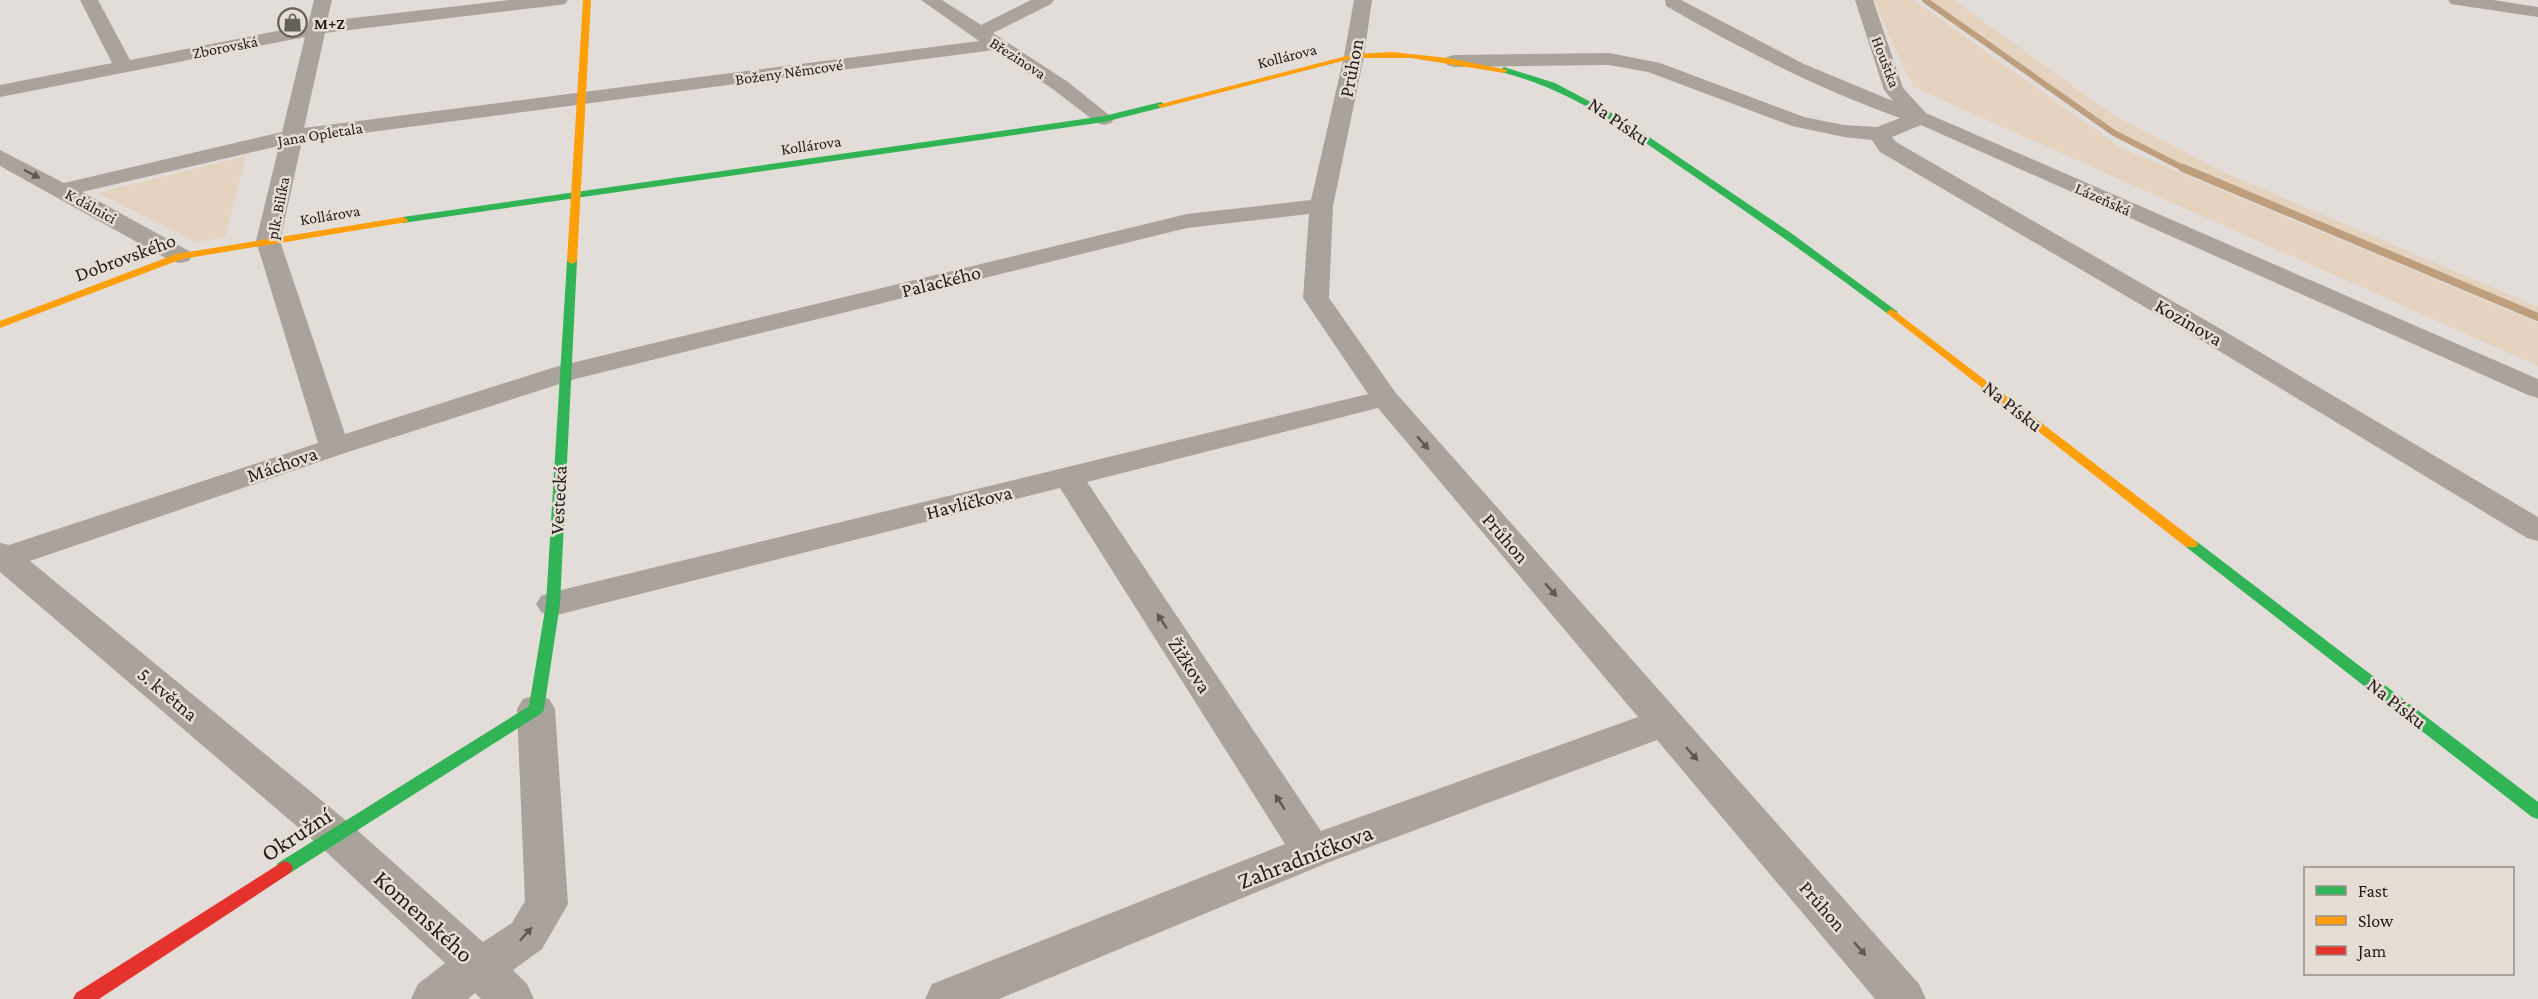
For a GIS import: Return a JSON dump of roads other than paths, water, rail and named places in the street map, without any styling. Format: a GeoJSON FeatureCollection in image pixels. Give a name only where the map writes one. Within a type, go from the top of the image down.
{"type":"FeatureCollection","features":[{"type":"Feature","properties":{"kind":"street"},"geometry":{"type":"LineString","coordinates":[[89,0],[124,67]]}},
{"type":"Feature","properties":{"kind":"street","name":"plk. Bilíka"},"geometry":{"type":"LineString","coordinates":[[323,0],[268,242],[334,447]]}},
{"type":"Feature","properties":{"kind":"street","name":"Zborovská"},"geometry":{"type":"LineString","coordinates":[[0,92],[317,28],[559,0]]}},
{"type":"Feature","properties":{"kind":"street","name":"Vestecká"},"geometry":{"type":"LineString","coordinates":[[434,999],[477,964],[503,954],[527,936],[547,904],[536,710],[553,604],[587,0]]}},
{"type":"Feature","properties":{"kind":"street","name":"Březinova"},"geometry":{"type":"LineString","coordinates":[[930,0],[1061,86],[1104,119]]}},
{"type":"Feature","properties":{"kind":"street"},"geometry":{"type":"LineString","coordinates":[[979,33],[1045,0]]}},
{"type":"Feature","properties":{"kind":"street","name":"Průhon"},"geometry":{"type":"LineString","coordinates":[[1363,0],[1354,56],[1321,206],[1316,298],[1385,398],[1903,999]]}},
{"type":"Feature","properties":{"kind":"street","name":"Houštka"},"geometry":{"type":"LineString","coordinates":[[1864,0],[1894,90],[1919,118]]}},
{"type":"Feature","properties":{"kind":"street"},"geometry":{"type":"LineString","coordinates":[[2457,0],[2538,12]]}},
{"type":"Feature","properties":{"kind":"street","name":"Lázeňská"},"geometry":{"type":"LineString","coordinates":[[1672,2],[1714,26],[1850,91],[1919,118],[2538,389]]}},
{"type":"Feature","properties":{"kind":"street","name":"Boženy Němcové"},"geometry":{"type":"LineString","coordinates":[[580,100],[998,44]]}},
{"type":"Feature","properties":{"kind":"street","name":"Na Písku"},"geometry":{"type":"LineString","coordinates":[[1354,56],[1379,54],[1455,61],[1518,73],[1579,95],[1589,101],[1713,184],[1859,287],[2538,812]]}},
{"type":"Feature","properties":{"kind":"street","name":"Kollárova"},"geometry":{"type":"LineString","coordinates":[[268,242],[452,212],[1104,119],[1354,56]]}},
{"type":"Feature","properties":{"kind":"street","name":"Na Písku"},"geometry":{"type":"LineString","coordinates":[[1455,61],[1609,59],[1653,66],[1799,122],[1844,131],[1879,134]]}},
{"type":"Feature","properties":{"kind":"street"},"geometry":{"type":"LineString","coordinates":[[1548,60],[1552,85]]}},
{"type":"Feature","properties":{"kind":"street","name":"Jana Opletala"},"geometry":{"type":"LineString","coordinates":[[63,190],[293,136],[580,100]]}},
{"type":"Feature","properties":{"kind":"street"},"geometry":{"type":"LineString","coordinates":[[1879,134],[1919,118]]}},
{"type":"Feature","properties":{"kind":"street","name":"Kozinova"},"geometry":{"type":"LineString","coordinates":[[1879,134],[1888,147],[2205,331],[2538,531]]}},
{"type":"Feature","properties":{"kind":"street","name":"K dálnici"},"geometry":{"type":"LineString","coordinates":[[0,157],[180,256]]}},
{"type":"Feature","properties":{"kind":"street","name":"Palackého"},"geometry":{"type":"LineString","coordinates":[[565,373],[1187,221],[1321,206]]}},
{"type":"Feature","properties":{"kind":"street","name":"Dobrovského"},"geometry":{"type":"LineString","coordinates":[[0,325],[180,256],[268,242]]}},
{"type":"Feature","properties":{"kind":"street","name":"Máchova"},"geometry":{"type":"LineString","coordinates":[[2,557],[565,373]]}},
{"type":"Feature","properties":{"kind":"street","name":"Havlíčkova"},"geometry":{"type":"LineString","coordinates":[[553,604],[1385,398]]}},
{"type":"Feature","properties":{"kind":"street","name":"Žižkova"},"geometry":{"type":"LineString","coordinates":[[1069,478],[1312,851]]}},
{"type":"Feature","properties":{"kind":"street","name":"5. května"},"geometry":{"type":"LineString","coordinates":[[2,557],[335,835]]}},
{"type":"Feature","properties":{"kind":"street","name":"Okružní"},"geometry":{"type":"LineString","coordinates":[[83,999],[335,835],[536,710]]}},
{"type":"Feature","properties":{"kind":"street","name":"Zahradníčkova"},"geometry":{"type":"LineString","coordinates":[[948,999],[1312,851],[1665,722]]}},
{"type":"Feature","properties":{"kind":"street","name":"Komenského"},"geometry":{"type":"LineString","coordinates":[[335,835],[477,964],[511,999]]}},
{"type":"Feature","properties":{"kind":"waterway"},"geometry":{"type":"LineString","coordinates":[[1925,0],[2114,133],[2183,168]]}},
{"type":"Feature","properties":{"kind":"waterway"},"geometry":{"type":"LineString","coordinates":[[2183,168],[2538,317]]}},
{"type":"Feature","properties":{"kind":"waterway"},"geometry":{"type":"LineString","coordinates":[[2183,168],[2187,170]]}},
{"type":"Feature","properties":{"kind":"place","name":"M+Z"},"geometry":{"type":"Point","coordinates":[293,23]}}]}
